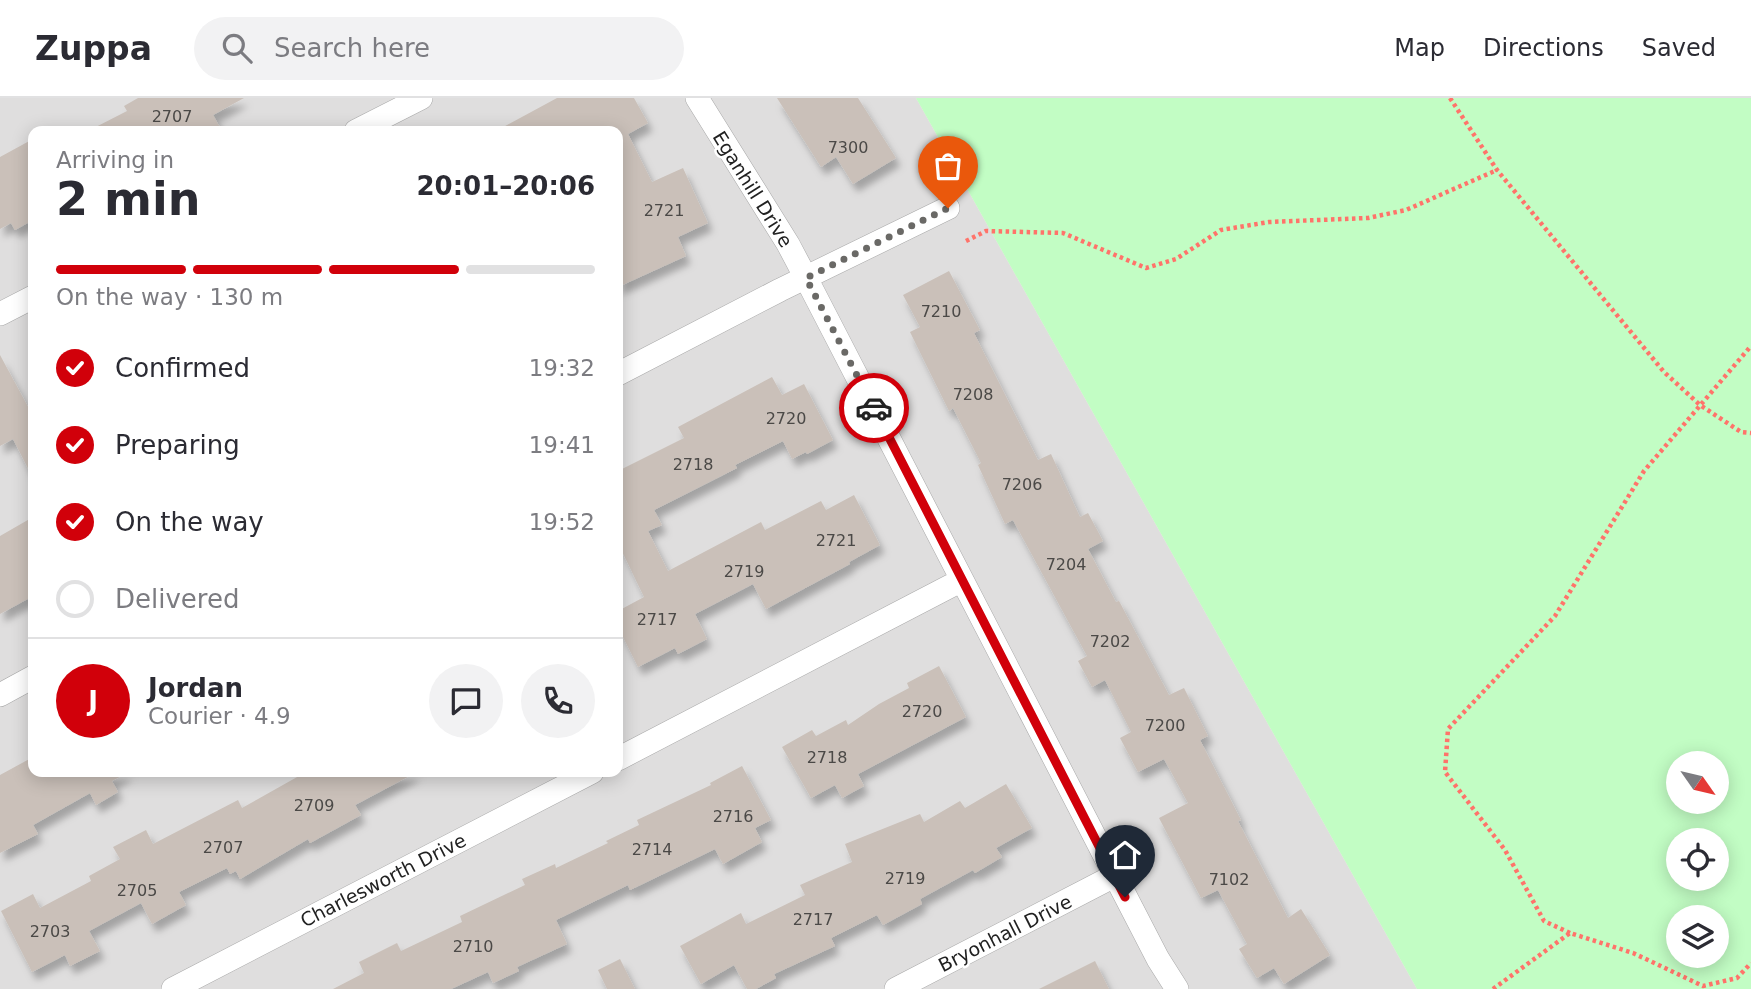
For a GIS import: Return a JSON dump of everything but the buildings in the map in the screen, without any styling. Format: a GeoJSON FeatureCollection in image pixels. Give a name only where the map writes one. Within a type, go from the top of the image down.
{"type":"FeatureCollection","features":[{"type":"Feature","properties":{"kind":"street"},"geometry":{"type":"LineString","coordinates":[[366,126],[421,98]]}},
{"type":"Feature","properties":{"kind":"street","name":"Eganhill Drive"},"geometry":{"type":"LineString","coordinates":[[697,98],[788,244],[1114,876],[1177,989]]}},
{"type":"Feature","properties":{"kind":"street"},"geometry":{"type":"LineString","coordinates":[[623,371],[948,208]]}},
{"type":"Feature","properties":{"kind":"street"},"geometry":{"type":"LineString","coordinates":[[0,314],[28,300]]}},
{"type":"Feature","properties":{"kind":"street"},"geometry":{"type":"LineString","coordinates":[[623,756],[962,580]]}},
{"type":"Feature","properties":{"kind":"street"},"geometry":{"type":"LineString","coordinates":[[0,695],[28,680]]}},
{"type":"Feature","properties":{"kind":"street","name":"Charlesworth Drive"},"geometry":{"type":"LineString","coordinates":[[173,989],[583,777]]}},
{"type":"Feature","properties":{"kind":"street","name":"Bryonhall Drive"},"geometry":{"type":"LineString","coordinates":[[896,989],[1114,876]]}},
{"type":"Feature","properties":{"kind":"path"},"geometry":{"type":"LineString","coordinates":[[1450,98],[1497,170],[1664,372],[1700,405],[1741,432],[1751,433]]}},
{"type":"Feature","properties":{"kind":"path"},"geometry":{"type":"LineString","coordinates":[[966,241],[986,230],[1063,233],[1146,268],[1176,259],[1221,230],[1269,222],[1368,218],[1406,209],[1497,170]]}},
{"type":"Feature","properties":{"kind":"path"},"geometry":{"type":"LineString","coordinates":[[1751,346],[1644,471],[1555,616],[1448,729],[1445,772],[1505,850],[1544,921],[1570,933],[1633,953],[1702,987],[1737,978],[1751,963]]}},
{"type":"Feature","properties":{"kind":"path"},"geometry":{"type":"LineString","coordinates":[[1493,989],[1570,933]]}},
{"type":"Feature","properties":{"kind":"shaded area"},"geometry":{"type":"Polygon","coordinates":[[[0,98],[916,98],[1417,989],[0,989],[0,98]]]}},
{"type":"Feature","properties":{"kind":"green space"},"geometry":{"type":"Polygon","coordinates":[[[916,98],[1751,98],[1751,989],[1417,989],[916,98]]]}},
{"type":"Feature","properties":{"kind":"way so far"},"geometry":{"type":"LineString","coordinates":[[874,408],[806,278],[948,208]]}},
{"type":"Feature","properties":{"kind":"route"},"geometry":{"type":"LineString","coordinates":[[874,408],[1125,897]]}}]}
